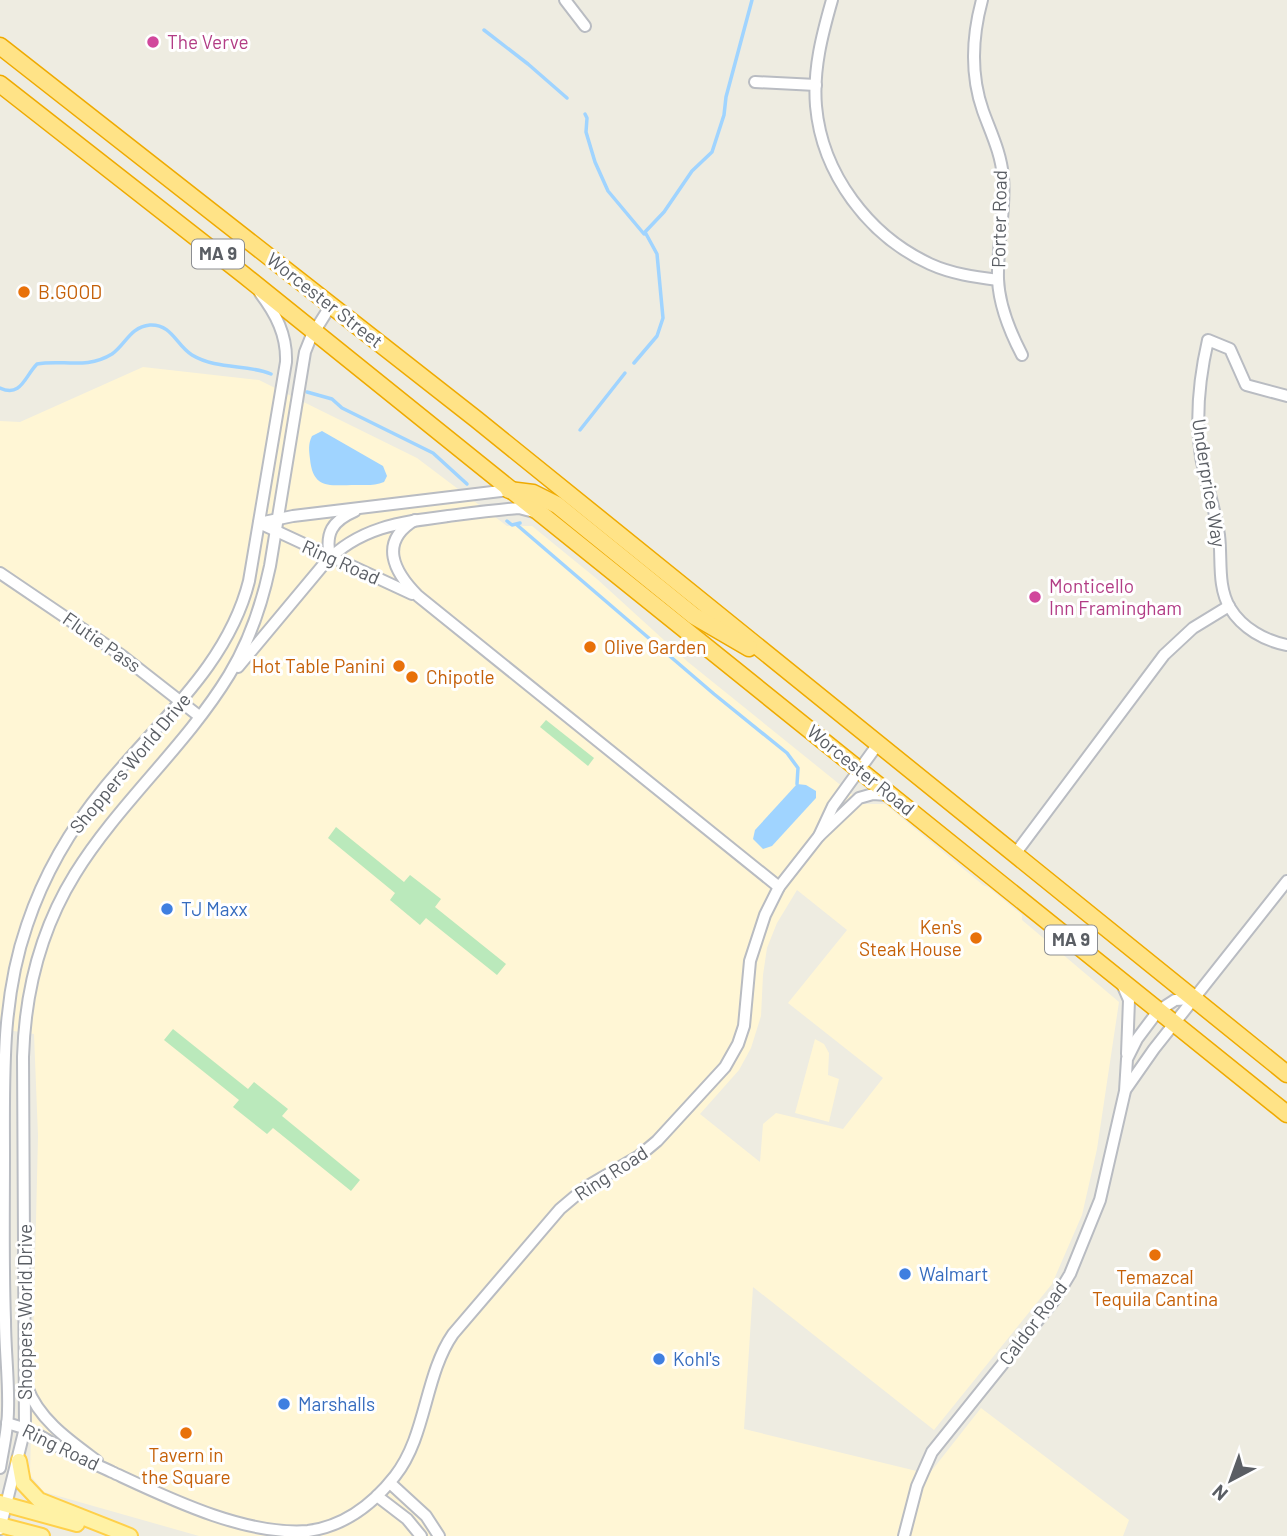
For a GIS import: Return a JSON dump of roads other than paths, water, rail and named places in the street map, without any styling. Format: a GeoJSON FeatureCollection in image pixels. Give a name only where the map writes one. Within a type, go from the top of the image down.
{"type":"FeatureCollection","features":[{"type":"Feature","properties":{"kind":"highway","name":"Worcester Street"},"geometry":{"type":"LineString","coordinates":[[0,46],[517,451]]}},
{"type":"Feature","properties":{"kind":"highway","name":"Worcester Street"},"geometry":{"type":"LineString","coordinates":[[0,84],[244,275],[433,428]]}},
{"type":"Feature","properties":{"kind":"highway","name":"Worcester Road"},"geometry":{"type":"LineString","coordinates":[[433,428],[1287,1114]]}},
{"type":"Feature","properties":{"kind":"highway","name":"Worcester Road"},"geometry":{"type":"LineString","coordinates":[[517,451],[1287,1074]]}},
{"type":"Feature","properties":{"kind":"highway"},"geometry":{"type":"LineString","coordinates":[[509,490],[533,493],[552,501],[694,616],[785,668]]}},
{"type":"Feature","properties":{"kind":"main road"},"geometry":{"type":"LineString","coordinates":[[19,1461],[23,1483],[38,1500],[131,1536]]}},
{"type":"Feature","properties":{"kind":"main road"},"geometry":{"type":"LineString","coordinates":[[3,1504],[122,1536]]}},
{"type":"Feature","properties":{"kind":"main road"},"geometry":{"type":"LineString","coordinates":[[0,1525],[42,1536]]}},
{"type":"Feature","properties":{"kind":"street"},"geometry":{"type":"LineString","coordinates":[[565,0],[585,26]]}},
{"type":"Feature","properties":{"kind":"street"},"geometry":{"type":"LineString","coordinates":[[832,0],[821,42],[816,85],[818,119],[830,159],[850,197],[892,242],[933,265],[964,275],[998,280]]}},
{"type":"Feature","properties":{"kind":"street","name":"Porter Road"},"geometry":{"type":"LineString","coordinates":[[982,0],[974,40],[974,69],[978,96],[997,147],[1003,174],[1004,205],[998,280],[1006,318],[1022,355]]}},
{"type":"Feature","properties":{"kind":"street"},"geometry":{"type":"LineString","coordinates":[[755,82],[816,85]]}},
{"type":"Feature","properties":{"kind":"street","name":"Shoppers World Drive"},"geometry":{"type":"LineString","coordinates":[[0,1468],[7,1423],[2,1067],[7,1008],[17,959],[31,913],[71,834],[92,803],[181,701],[217,654],[238,615],[249,581],[286,351],[283,333],[276,318],[263,297],[244,275]]}},
{"type":"Feature","properties":{"kind":"street","name":"Shoppers World Drive"},"geometry":{"type":"LineString","coordinates":[[218,691],[234,665],[256,617],[268,578],[303,358],[314,332],[331,305]]}},
{"type":"Feature","properties":{"kind":"street","name":"Underprice Way"},"geometry":{"type":"LineString","coordinates":[[1229,606],[1222,584],[1217,526],[1199,436],[1199,397],[1208,340],[1230,349],[1246,384],[1287,396]]}},
{"type":"Feature","properties":{"kind":"street"},"geometry":{"type":"LineString","coordinates":[[259,523],[278,518],[509,490]]}},
{"type":"Feature","properties":{"kind":"street"},"geometry":{"type":"LineString","coordinates":[[330,557],[328,540],[331,528],[345,516],[364,507]]}},
{"type":"Feature","properties":{"kind":"street","name":"Shoppers World Drive"},"geometry":{"type":"LineString","coordinates":[[0,1525],[3,1504],[19,1461],[25,1427],[24,1045],[28,1002],[39,952],[57,907],[89,853],[218,691],[330,557],[346,544],[391,524],[415,520],[519,508],[544,518]]}},
{"type":"Feature","properties":{"kind":"street","name":"Ring Road"},"geometry":{"type":"LineString","coordinates":[[415,520],[399,533],[393,546],[393,555],[400,573],[424,601],[779,887]]}},
{"type":"Feature","properties":{"kind":"street","name":"Ring Road"},"geometry":{"type":"LineString","coordinates":[[259,523],[424,601]]}},
{"type":"Feature","properties":{"kind":"street","name":"Flutie Pass"},"geometry":{"type":"LineString","coordinates":[[0,573],[121,655],[200,716]]}},
{"type":"Feature","properties":{"kind":"street"},"geometry":{"type":"LineString","coordinates":[[1015,854],[1164,655],[1193,628],[1229,606],[1241,621],[1258,635],[1287,645]]}},
{"type":"Feature","properties":{"kind":"street","name":"Ring Road"},"geometry":{"type":"LineString","coordinates":[[7,1423],[25,1427],[71,1454],[204,1513],[277,1531],[308,1531],[331,1525],[355,1514],[390,1482],[406,1459],[441,1357],[453,1334],[560,1209],[586,1187],[639,1156],[657,1141],[729,1062],[746,1019],[752,948],[762,922],[779,887],[819,836],[826,816],[878,744]]}},
{"type":"Feature","properties":{"kind":"street"},"geometry":{"type":"LineString","coordinates":[[819,836],[855,801],[865,795],[878,793],[899,801]]}},
{"type":"Feature","properties":{"kind":"street"},"geometry":{"type":"LineString","coordinates":[[1158,1011],[1175,1000],[1195,999],[1287,881]]}},
{"type":"Feature","properties":{"kind":"street"},"geometry":{"type":"LineString","coordinates":[[1118,978],[1129,1000],[1127,1059]]}},
{"type":"Feature","properties":{"kind":"street","name":"Caldor Road"},"geometry":{"type":"LineString","coordinates":[[1125,1091],[1195,999]]}},
{"type":"Feature","properties":{"kind":"street","name":"Caldor Road"},"geometry":{"type":"LineString","coordinates":[[904,1536],[917,1486],[932,1452],[1055,1299],[1067,1280],[1100,1200],[1125,1091],[1127,1059],[1137,1039],[1158,1011]]}},
{"type":"Feature","properties":{"kind":"street"},"geometry":{"type":"LineString","coordinates":[[2,1104],[23,1104]]}},
{"type":"Feature","properties":{"kind":"street","name":"Ring Road"},"geometry":{"type":"LineString","coordinates":[[25,1379],[36,1405],[49,1421],[113,1473]]}},
{"type":"Feature","properties":{"kind":"street"},"geometry":{"type":"LineString","coordinates":[[390,1482],[426,1516],[439,1536]]}},
{"type":"Feature","properties":{"kind":"street"},"geometry":{"type":"LineString","coordinates":[[377,1496],[407,1520],[421,1536]]}},
{"type":"Feature","properties":{"kind":"water"},"geometry":{"type":"Polygon","coordinates":[[[322,431],[383,466],[387,476],[384,482],[370,485],[331,485],[319,481],[312,469],[309,447],[312,436],[322,431]]]}},
{"type":"Feature","properties":{"kind":"water"},"geometry":{"type":"Polygon","coordinates":[[[797,784],[806,785],[816,791],[816,798],[772,846],[763,849],[753,839],[755,830],[797,784]]]}},
{"type":"Feature","properties":{"kind":"waterway"},"geometry":{"type":"LineString","coordinates":[[634,363],[657,336],[663,318],[657,254],[645,232],[664,212],[692,171],[712,152],[724,115],[726,97],[752,0]]}},
{"type":"Feature","properties":{"kind":"waterway"},"geometry":{"type":"LineString","coordinates":[[484,30],[567,98]]}},
{"type":"Feature","properties":{"kind":"waterway"},"geometry":{"type":"LineString","coordinates":[[585,114],[586,132],[608,191],[644,234]]}},
{"type":"Feature","properties":{"kind":"waterway"},"geometry":{"type":"LineString","coordinates":[[0,388],[18,388],[37,364],[83,363],[102,359],[117,350],[138,329],[150,325],[169,331],[187,351],[202,360],[271,374]]}},
{"type":"Feature","properties":{"kind":"waterway"},"geometry":{"type":"LineString","coordinates":[[580,430],[625,373]]}},
{"type":"Feature","properties":{"kind":"waterway"},"geometry":{"type":"LineString","coordinates":[[307,392],[332,399],[342,408],[433,453],[467,484]]}},
{"type":"Feature","properties":{"kind":"waterway"},"geometry":{"type":"LineString","coordinates":[[507,521],[512,525],[520,523]]}},
{"type":"Feature","properties":{"kind":"waterway"},"geometry":{"type":"LineString","coordinates":[[517,525],[787,753],[798,768],[797,784]]}},
{"type":"Feature","properties":{"kind":"place","name":"The Verve"},"geometry":{"type":"Point","coordinates":[153,42]}},
{"type":"Feature","properties":{"kind":"place","name":"B.GOOD"},"geometry":{"type":"Point","coordinates":[24,292]}},
{"type":"Feature","properties":{"kind":"place","name":"Monticello Inn Framingham"},"geometry":{"type":"Point","coordinates":[1035,597]}},
{"type":"Feature","properties":{"kind":"place","name":"Olive Garden"},"geometry":{"type":"Point","coordinates":[590,647]}},
{"type":"Feature","properties":{"kind":"place","name":"Hot Table Panini"},"geometry":{"type":"Point","coordinates":[399,666]}},
{"type":"Feature","properties":{"kind":"place","name":"Chipotle"},"geometry":{"type":"Point","coordinates":[412,677]}},
{"type":"Feature","properties":{"kind":"place","name":"TJ Maxx"},"geometry":{"type":"Point","coordinates":[167,909]}},
{"type":"Feature","properties":{"kind":"place","name":"Ken's Steak House"},"geometry":{"type":"Point","coordinates":[976,938]}},
{"type":"Feature","properties":{"kind":"place","name":"Temazcal Tequila Cantina"},"geometry":{"type":"Point","coordinates":[1155,1255]}},
{"type":"Feature","properties":{"kind":"place","name":"Walmart"},"geometry":{"type":"Point","coordinates":[905,1274]}},
{"type":"Feature","properties":{"kind":"place","name":"Kohl's"},"geometry":{"type":"Point","coordinates":[659,1359]}},
{"type":"Feature","properties":{"kind":"place","name":"Marshalls"},"geometry":{"type":"Point","coordinates":[284,1404]}},
{"type":"Feature","properties":{"kind":"place","name":"Tavern in the Square"},"geometry":{"type":"Point","coordinates":[186,1433]}}]}
